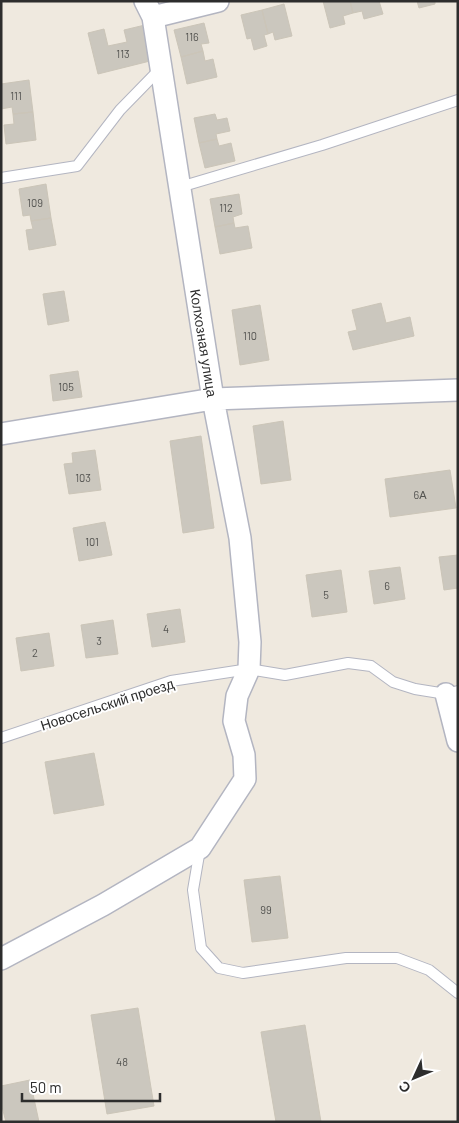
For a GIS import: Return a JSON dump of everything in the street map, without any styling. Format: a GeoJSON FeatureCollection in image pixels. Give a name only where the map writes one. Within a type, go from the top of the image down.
{"type":"FeatureCollection","features":[{"type":"Feature","properties":{"kind":"street","name":"Колхозная улица"},"geometry":{"type":"LineString","coordinates":[[218,1],[149,9],[162,68],[213,399],[240,538],[250,642],[249,670]]}},
{"type":"Feature","properties":{"kind":"street"},"geometry":{"type":"LineString","coordinates":[[1,434],[213,399],[458,390]]}},
{"type":"Feature","properties":{"kind":"street"},"geometry":{"type":"LineString","coordinates":[[1,959],[103,905],[200,848],[245,779],[244,755],[234,721],[237,696],[249,670]]}},
{"type":"Feature","properties":{"kind":"street"},"geometry":{"type":"LineString","coordinates":[[452,693],[458,741]]}},
{"type":"Feature","properties":{"kind":"lane"},"geometry":{"type":"LineString","coordinates":[[1,178],[77,166],[120,110],[162,68]]}},
{"type":"Feature","properties":{"kind":"lane"},"geometry":{"type":"LineString","coordinates":[[180,187],[322,145],[458,100]]}},
{"type":"Feature","properties":{"kind":"lane","name":"Новосельский проезд"},"geometry":{"type":"LineString","coordinates":[[1,738],[171,681],[249,670],[285,675],[348,664],[371,666],[393,682],[415,689],[452,693]]}},
{"type":"Feature","properties":{"kind":"lane"},"geometry":{"type":"LineString","coordinates":[[200,848],[193,890],[201,948],[219,968],[243,973],[346,958],[397,958],[429,970],[458,993]]}},
{"type":"Feature","properties":{"kind":"building"},"geometry":{"type":"Polygon","coordinates":[[[323,1],[350,1],[353,13],[343,16],[345,24],[330,28],[323,1]]]}},
{"type":"Feature","properties":{"kind":"building"},"geometry":{"type":"Polygon","coordinates":[[[350,1],[379,1],[383,14],[364,19],[362,11],[353,13],[350,1]]]}},
{"type":"Feature","properties":{"kind":"building"},"geometry":{"type":"Polygon","coordinates":[[[417,1],[435,1],[435,4],[419,8],[417,1]]]}},
{"type":"Feature","properties":{"kind":"building"},"geometry":{"type":"Polygon","coordinates":[[[284,4],[292,36],[275,40],[273,32],[268,34],[262,10],[284,4]]]}},
{"type":"Feature","properties":{"kind":"building"},"geometry":{"type":"Polygon","coordinates":[[[262,10],[268,34],[264,35],[267,46],[254,50],[251,38],[247,39],[241,15],[262,10]]]}},
{"type":"Feature","properties":{"kind":"building"},"geometry":{"type":"Polygon","coordinates":[[[204,23],[209,43],[201,44],[203,51],[181,57],[174,30],[204,23]]]}},
{"type":"Feature","properties":{"kind":"building"},"geometry":{"type":"Polygon","coordinates":[[[145,25],[154,60],[98,74],[88,33],[104,29],[108,46],[127,42],[124,30],[145,25]]]}},
{"type":"Feature","properties":{"kind":"building"},"geometry":{"type":"Polygon","coordinates":[[[203,51],[205,61],[213,59],[217,77],[187,84],[181,57],[203,51]]]}},
{"type":"Feature","properties":{"kind":"building"},"geometry":{"type":"Polygon","coordinates":[[[29,80],[33,112],[13,114],[12,107],[1,109],[1,84],[29,80]]]}},
{"type":"Feature","properties":{"kind":"building"},"geometry":{"type":"Polygon","coordinates":[[[33,112],[36,140],[6,144],[4,125],[14,124],[13,114],[33,112]]]}},
{"type":"Feature","properties":{"kind":"building"},"geometry":{"type":"Polygon","coordinates":[[[215,114],[217,120],[227,118],[230,131],[216,134],[217,139],[199,143],[194,118],[215,114]]]}},
{"type":"Feature","properties":{"kind":"building"},"geometry":{"type":"Polygon","coordinates":[[[217,139],[219,146],[231,143],[235,161],[205,168],[199,143],[217,139]]]}},
{"type":"Feature","properties":{"kind":"building"},"geometry":{"type":"Polygon","coordinates":[[[46,184],[51,218],[31,221],[30,215],[23,216],[19,189],[46,184]]]}},
{"type":"Feature","properties":{"kind":"building"},"geometry":{"type":"Polygon","coordinates":[[[239,194],[242,214],[233,217],[234,223],[215,227],[210,199],[239,194]]]}},
{"type":"Feature","properties":{"kind":"building"},"geometry":{"type":"Polygon","coordinates":[[[51,218],[56,245],[29,250],[26,230],[33,229],[31,221],[51,218]]]}},
{"type":"Feature","properties":{"kind":"building"},"geometry":{"type":"Polygon","coordinates":[[[234,223],[235,228],[248,226],[252,248],[220,254],[215,227],[234,223]]]}},
{"type":"Feature","properties":{"kind":"building"},"geometry":{"type":"Polygon","coordinates":[[[64,291],[69,321],[48,325],[43,294],[64,291]]]}},
{"type":"Feature","properties":{"kind":"building"},"geometry":{"type":"Polygon","coordinates":[[[381,303],[386,323],[410,317],[414,336],[353,350],[348,332],[357,330],[352,310],[381,303]]]}},
{"type":"Feature","properties":{"kind":"building"},"geometry":{"type":"Polygon","coordinates":[[[260,305],[269,360],[240,365],[232,310],[260,305]]]}},
{"type":"Feature","properties":{"kind":"building"},"geometry":{"type":"Polygon","coordinates":[[[78,371],[82,397],[53,401],[50,375],[78,371]]]}},
{"type":"Feature","properties":{"kind":"building"},"geometry":{"type":"Polygon","coordinates":[[[283,421],[291,480],[261,484],[253,426],[283,421]]]}},
{"type":"Feature","properties":{"kind":"building"},"geometry":{"type":"Polygon","coordinates":[[[201,436],[214,528],[183,533],[170,441],[201,436]]]}},
{"type":"Feature","properties":{"kind":"building"},"geometry":{"type":"Polygon","coordinates":[[[95,450],[101,490],[69,494],[64,464],[73,463],[72,453],[95,450]]]}},
{"type":"Feature","properties":{"kind":"building"},"geometry":{"type":"Polygon","coordinates":[[[450,470],[456,508],[390,517],[385,479],[450,470]]]}},
{"type":"Feature","properties":{"kind":"building"},"geometry":{"type":"Polygon","coordinates":[[[105,522],[112,555],[79,561],[73,528],[105,522]]]}},
{"type":"Feature","properties":{"kind":"building"},"geometry":{"type":"Polygon","coordinates":[[[458,555],[458,588],[444,590],[439,557],[458,555]]]}},
{"type":"Feature","properties":{"kind":"building"},"geometry":{"type":"Polygon","coordinates":[[[400,567],[405,599],[374,604],[369,571],[400,567]]]}},
{"type":"Feature","properties":{"kind":"building"},"geometry":{"type":"Polygon","coordinates":[[[341,570],[347,612],[312,617],[306,575],[341,570]]]}},
{"type":"Feature","properties":{"kind":"building"},"geometry":{"type":"Polygon","coordinates":[[[180,609],[185,642],[152,647],[147,614],[180,609]]]}},
{"type":"Feature","properties":{"kind":"building"},"geometry":{"type":"Polygon","coordinates":[[[113,620],[118,654],[86,658],[81,625],[113,620]]]}},
{"type":"Feature","properties":{"kind":"building"},"geometry":{"type":"Polygon","coordinates":[[[49,633],[54,666],[21,671],[16,638],[49,633]]]}},
{"type":"Feature","properties":{"kind":"building"},"geometry":{"type":"Polygon","coordinates":[[[94,753],[104,805],[54,814],[45,762],[94,753]]]}},
{"type":"Feature","properties":{"kind":"building"},"geometry":{"type":"Polygon","coordinates":[[[280,876],[288,938],[252,942],[244,880],[280,876]]]}},
{"type":"Feature","properties":{"kind":"building"},"geometry":{"type":"Polygon","coordinates":[[[138,1008],[154,1106],[107,1114],[91,1015],[138,1008]]]}},
{"type":"Feature","properties":{"kind":"building"},"geometry":{"type":"Polygon","coordinates":[[[305,1025],[321,1122],[276,1122],[261,1032],[305,1025]]]}},
{"type":"Feature","properties":{"kind":"building"},"geometry":{"type":"Polygon","coordinates":[[[30,1080],[39,1122],[6,1122],[1,1103],[1,1086],[30,1080]]]}}]}
